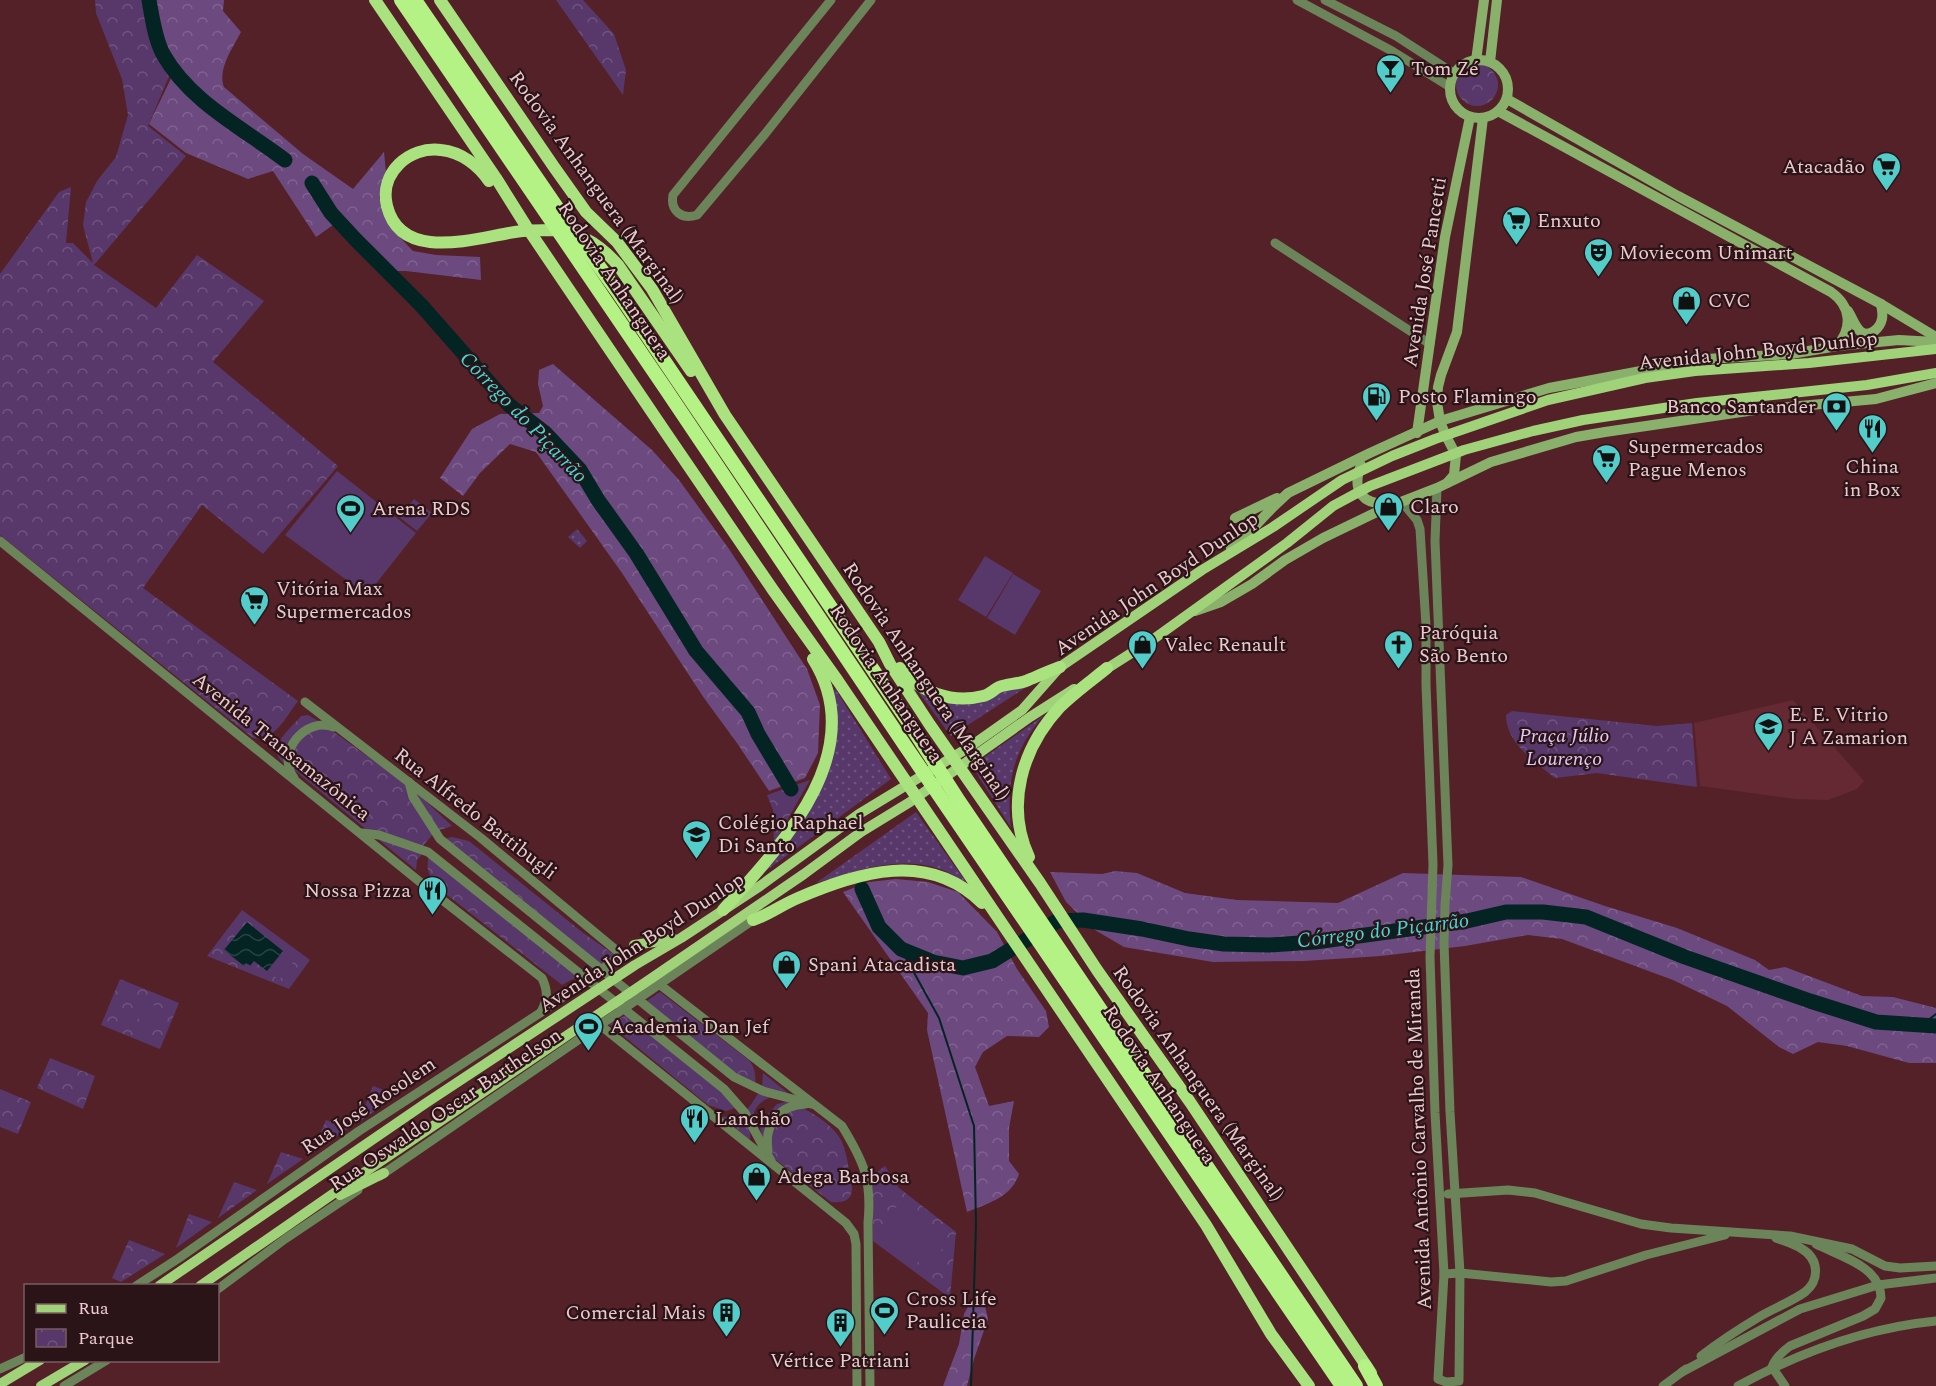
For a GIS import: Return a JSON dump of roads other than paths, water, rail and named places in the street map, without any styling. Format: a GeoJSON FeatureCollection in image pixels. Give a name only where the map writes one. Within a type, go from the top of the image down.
{"type":"FeatureCollection","features":[{"type":"Feature","properties":{"kind":"highway"},"geometry":{"type":"LineString","coordinates":[[375,0],[526,226],[773,590],[838,681],[1206,1225],[1271,1334],[1306,1383]]}},
{"type":"Feature","properties":{"kind":"highway","name":"Rodovia Anhanguera"},"geometry":{"type":"LineString","coordinates":[[401,0],[653,369],[904,744],[955,806]]}},
{"type":"Feature","properties":{"kind":"highway","name":"Rodovia Anhanguera"},"geometry":{"type":"LineString","coordinates":[[416,0],[567,222],[626,303],[907,720],[955,806],[1342,1386]]}},
{"type":"Feature","properties":{"kind":"highway","name":"Rodovia Anhanguera (Marginal)"},"geometry":{"type":"LineString","coordinates":[[440,0],[586,212],[617,242],[652,289],[725,415],[879,642],[930,725],[1190,1102],[1365,1366]]}},
{"type":"Feature","properties":{"kind":"highway"},"geometry":{"type":"LineString","coordinates":[[526,226],[483,172],[462,156],[440,150],[415,153],[398,164],[385,192],[390,217],[400,230],[410,237],[423,241],[442,244],[531,231],[558,230],[589,240],[610,256],[691,372],[725,415]]}},
{"type":"Feature","properties":{"kind":"highway"},"geometry":{"type":"LineString","coordinates":[[723,910],[768,858],[797,817],[820,780],[831,745],[832,717],[828,688],[819,669],[780,607],[773,590]]}},
{"type":"Feature","properties":{"kind":"highway"},"geometry":{"type":"LineString","coordinates":[[879,642],[904,674],[915,683],[930,692],[950,697],[985,696],[1000,687],[1024,681],[1060,667]]}},
{"type":"Feature","properties":{"kind":"highway"},"geometry":{"type":"LineString","coordinates":[[1040,883],[1024,846],[1018,823],[1018,794],[1026,762],[1040,734],[1056,712],[1107,668]]}},
{"type":"Feature","properties":{"kind":"highway"},"geometry":{"type":"LineString","coordinates":[[753,920],[800,897],[852,878],[905,869],[936,874],[959,885],[978,898],[1005,928]]}},
{"type":"Feature","properties":{"kind":"highway","name":"Rodovia Anhanguera"},"geometry":{"type":"LineString","coordinates":[[1080,991],[1356,1386]]}},
{"type":"Feature","properties":{"kind":"highway"},"geometry":{"type":"LineString","coordinates":[[1365,1366],[1380,1386]]}},
{"type":"Feature","properties":{"kind":"main road"},"geometry":{"type":"LineString","coordinates":[[1476,61],[1484,0]]}},
{"type":"Feature","properties":{"kind":"main road"},"geometry":{"type":"LineString","coordinates":[[1490,62],[1497,0]]}},
{"type":"Feature","properties":{"kind":"main road"},"geometry":{"type":"LineString","coordinates":[[1476,61],[1490,62],[1498,67],[1505,76],[1508,87],[1507,99],[1498,111],[1483,118],[1470,117],[1455,105],[1451,95],[1450,87],[1455,74],[1465,64],[1476,61]]}},
{"type":"Feature","properties":{"kind":"main road"},"geometry":{"type":"LineString","coordinates":[[1507,99],[1688,201],[1881,304],[1936,337]]}},
{"type":"Feature","properties":{"kind":"main road"},"geometry":{"type":"LineString","coordinates":[[1498,111],[1831,292],[1862,333],[1874,332],[1881,324],[1883,316],[1881,304]]}},
{"type":"Feature","properties":{"kind":"main road","name":"Avenida José Pancetti"},"geometry":{"type":"LineString","coordinates":[[1417,433],[1445,237],[1470,117]]}},
{"type":"Feature","properties":{"kind":"main road","name":"Avenida José Pancetti"},"geometry":{"type":"LineString","coordinates":[[1442,486],[1454,475],[1456,455],[1440,421],[1437,402],[1438,387],[1457,332],[1483,118]]}},
{"type":"Feature","properties":{"kind":"main road"},"geometry":{"type":"LineString","coordinates":[[1837,346],[1845,334],[1848,319],[1846,309]]}},
{"type":"Feature","properties":{"kind":"main road"},"geometry":{"type":"LineString","coordinates":[[1235,518],[1440,421],[1559,386],[1706,359],[1791,354],[1837,346],[1899,340],[1936,342]]}},
{"type":"Feature","properties":{"kind":"main road","name":"Avenida John Boyd Dunlop"},"geometry":{"type":"LineString","coordinates":[[162,1284],[426,1103],[635,965],[723,910],[859,814],[971,746],[1022,710],[1060,667],[1202,570],[1273,527],[1342,480],[1435,439],[1548,400],[1645,378],[1695,371],[1809,363],[1936,349]]}},
{"type":"Feature","properties":{"kind":"main road","name":"Avenida John Boyd Dunlop"},"geometry":{"type":"LineString","coordinates":[[203,1284],[305,1212],[804,874],[861,832],[910,802],[1030,717],[1155,638],[1287,543],[1333,506],[1370,486],[1464,450],[1583,420],[1697,404],[1867,385],[1936,373]]}},
{"type":"Feature","properties":{"kind":"main road"},"geometry":{"type":"LineString","coordinates":[[1185,615],[1221,602],[1323,538],[1491,462],[1576,437],[1755,410],[1876,399],[1936,383]]}},
{"type":"Feature","properties":{"kind":"main road"},"geometry":{"type":"LineString","coordinates":[[1370,453],[1360,466],[1358,475],[1360,491],[1368,502],[1377,504],[1402,502]]}},
{"type":"Feature","properties":{"kind":"main road"},"geometry":{"type":"LineString","coordinates":[[1202,570],[1241,541],[1288,493]]}},
{"type":"Feature","properties":{"kind":"main road"},"geometry":{"type":"LineString","coordinates":[[753,920],[804,874]]}},
{"type":"Feature","properties":{"kind":"main road"},"geometry":{"type":"LineString","coordinates":[[634,945],[681,938]]}},
{"type":"Feature","properties":{"kind":"main road"},"geometry":{"type":"LineString","coordinates":[[305,1212],[384,1173]]}},
{"type":"Feature","properties":{"kind":"main road"},"geometry":{"type":"LineString","coordinates":[[0,1384],[37,1362]]}},
{"type":"Feature","properties":{"kind":"main road"},"geometry":{"type":"LineString","coordinates":[[41,1386],[82,1362]]}},
{"type":"Feature","properties":{"kind":"street"},"geometry":{"type":"LineString","coordinates":[[831,0],[672,195],[673,206],[681,215],[697,215],[765,134],[871,0]]}},
{"type":"Feature","properties":{"kind":"street"},"geometry":{"type":"LineString","coordinates":[[1297,0],[1392,51],[1450,87]]}},
{"type":"Feature","properties":{"kind":"street"},"geometry":{"type":"LineString","coordinates":[[1325,0],[1396,36],[1455,74]]}},
{"type":"Feature","properties":{"kind":"street"},"geometry":{"type":"LineString","coordinates":[[1275,243],[1430,344]]}},
{"type":"Feature","properties":{"kind":"street","name":"Avenida Antônio Carvalho de Miranda"},"geometry":{"type":"LineString","coordinates":[[1402,502],[1417,520],[1421,542],[1433,864],[1430,944],[1435,1113],[1444,1274],[1438,1379],[1446,1382],[1459,1381],[1460,1273],[1446,1032],[1444,943],[1448,866],[1435,517],[1442,486]]}},
{"type":"Feature","properties":{"kind":"street","name":"Avenida Transamazônica"},"geometry":{"type":"LineString","coordinates":[[0,541],[436,895],[542,978],[547,994],[546,1002],[540,1013]]}},
{"type":"Feature","properties":{"kind":"street","name":"Rua Alfredo Battibugli"},"geometry":{"type":"LineString","coordinates":[[306,702],[481,838],[622,955]]}},
{"type":"Feature","properties":{"kind":"street"},"geometry":{"type":"LineString","coordinates":[[298,783],[291,773],[290,750],[295,739],[303,731],[326,724],[347,734]]}},
{"type":"Feature","properties":{"kind":"street"},"geometry":{"type":"LineString","coordinates":[[409,783],[413,797],[440,839],[734,1077],[763,1091],[811,1104]]}},
{"type":"Feature","properties":{"kind":"street"},"geometry":{"type":"LineString","coordinates":[[362,833],[379,834],[428,852],[723,1089],[745,1113],[771,1161]]}},
{"type":"Feature","properties":{"kind":"street","name":"Rua Oswaldo Oscar Barthelson"},"geometry":{"type":"LineString","coordinates":[[219,1287],[285,1239],[753,920]]}},
{"type":"Feature","properties":{"kind":"street","name":"Rua José Rosolem"},"geometry":{"type":"LineString","coordinates":[[139,1284],[403,1101],[540,1013],[622,955]]}},
{"type":"Feature","properties":{"kind":"street"},"geometry":{"type":"LineString","coordinates":[[659,984],[842,1126],[856,1148],[868,1177],[870,1203],[868,1223],[870,1386]]}},
{"type":"Feature","properties":{"kind":"street"},"geometry":{"type":"LineString","coordinates":[[600,1025],[846,1222],[854,1234],[856,1244],[856,1386]]}},
{"type":"Feature","properties":{"kind":"street"},"geometry":{"type":"LineString","coordinates":[[771,1161],[767,1136],[776,1115],[785,1108],[797,1104],[811,1104]]}},
{"type":"Feature","properties":{"kind":"street"},"geometry":{"type":"LineString","coordinates":[[1440,1194],[1521,1191],[1536,1193],[1641,1224],[1806,1239],[1852,1250],[1885,1266],[1900,1268],[1936,1266]]}},
{"type":"Feature","properties":{"kind":"street"},"geometry":{"type":"LineString","coordinates":[[1444,1274],[1460,1273],[1551,1282],[1566,1281],[1646,1255],[1736,1232]]}},
{"type":"Feature","properties":{"kind":"street"},"geometry":{"type":"LineString","coordinates":[[1663,1386],[1720,1341],[1804,1293],[1814,1282],[1815,1266],[1807,1253],[1803,1249],[1769,1235]]}},
{"type":"Feature","properties":{"kind":"street"},"geometry":{"type":"LineString","coordinates":[[1772,1367],[1774,1361],[1790,1346],[1863,1316],[1875,1309],[1881,1298],[1874,1277],[1866,1269],[1806,1239]]}},
{"type":"Feature","properties":{"kind":"street"},"geometry":{"type":"LineString","coordinates":[[1682,1372],[1800,1309],[1878,1285],[1936,1278]]}},
{"type":"Feature","properties":{"kind":"street"},"geometry":{"type":"LineString","coordinates":[[1738,1386],[1772,1367],[1831,1344],[1914,1323],[1936,1321]]}},
{"type":"Feature","properties":{"kind":"street"},"geometry":{"type":"LineString","coordinates":[[0,1369],[24,1358]]}},
{"type":"Feature","properties":{"kind":"street"},"geometry":{"type":"LineString","coordinates":[[64,1386],[104,1362]]}},
{"type":"Feature","properties":{"kind":"street"},"geometry":{"type":"LineString","coordinates":[[1772,1367],[1785,1386]]}},
{"type":"Feature","properties":{"kind":"water"},"geometry":{"type":"Polygon","coordinates":[[[247,922],[283,951],[267,971],[254,961],[250,966],[246,963],[244,966],[224,950],[247,922]]]}},
{"type":"Feature","properties":{"kind":"waterway","name":"Córrego do Piçarrão"},"geometry":{"type":"LineString","coordinates":[[149,0],[158,42],[174,71],[218,113],[285,160]]}},
{"type":"Feature","properties":{"kind":"waterway","name":"Córrego do Piçarrão"},"geometry":{"type":"LineString","coordinates":[[312,183],[331,213],[421,305],[509,405],[545,433],[580,470],[598,500],[636,553],[696,651],[748,712],[758,734],[791,789]]}},
{"type":"Feature","properties":{"kind":"waterway","name":"Córrego do Piçarrão"},"geometry":{"type":"LineString","coordinates":[[862,889],[879,927],[901,949],[933,962],[963,968],[992,961],[1057,921],[1083,920],[1224,944],[1269,945],[1315,942],[1467,921],[1506,912],[1543,912],[1586,917],[1685,957],[1876,1022],[1936,1026]]}},
{"type":"Feature","properties":{"kind":"waterway"},"geometry":{"type":"LineString","coordinates":[[901,949],[939,1018],[974,1126],[976,1224],[971,1386]]}},
{"type":"Feature","properties":{"kind":"waterway"},"geometry":{"type":"LineString","coordinates":[[1923,1024],[1936,1014]]}},
{"type":"Feature","properties":{"kind":"place","name":"Tom Zé"},"geometry":{"type":"Point","coordinates":[1390,94]}},
{"type":"Feature","properties":{"kind":"place","name":"Atacadão"},"geometry":{"type":"Point","coordinates":[1886,192]}},
{"type":"Feature","properties":{"kind":"place","name":"Enxuto"},"geometry":{"type":"Point","coordinates":[1516,246]}},
{"type":"Feature","properties":{"kind":"place","name":"Moviecom Unimart"},"geometry":{"type":"Point","coordinates":[1598,278]}},
{"type":"Feature","properties":{"kind":"place","name":"CVC"},"geometry":{"type":"Point","coordinates":[1687,326]}},
{"type":"Feature","properties":{"kind":"place","name":"Posto Flamingo"},"geometry":{"type":"Point","coordinates":[1377,422]}},
{"type":"Feature","properties":{"kind":"place","name":"Banco Santander"},"geometry":{"type":"Point","coordinates":[1837,432]}},
{"type":"Feature","properties":{"kind":"place","name":"China in Box"},"geometry":{"type":"Point","coordinates":[1872,454]}},
{"type":"Feature","properties":{"kind":"place","name":"Supermercados Pague Menos"},"geometry":{"type":"Point","coordinates":[1607,484]}},
{"type":"Feature","properties":{"kind":"place","name":"Claro"},"geometry":{"type":"Point","coordinates":[1389,532]}},
{"type":"Feature","properties":{"kind":"place","name":"Arena RDS"},"geometry":{"type":"Point","coordinates":[351,534]}},
{"type":"Feature","properties":{"kind":"place","name":"Vitória Max Supermercados"},"geometry":{"type":"Point","coordinates":[255,626]}},
{"type":"Feature","properties":{"kind":"place","name":"Valec Renault"},"geometry":{"type":"Point","coordinates":[1143,670]}},
{"type":"Feature","properties":{"kind":"place","name":"Paróquia São Bento"},"geometry":{"type":"Point","coordinates":[1398,670]}},
{"type":"Feature","properties":{"kind":"place","name":"E. E. Vitrio J A Zamarion"},"geometry":{"type":"Point","coordinates":[1768,752]}},
{"type":"Feature","properties":{"kind":"place","name":"Colégio Raphael Di Santo"},"geometry":{"type":"Point","coordinates":[697,860]}},
{"type":"Feature","properties":{"kind":"place","name":"Nossa Pizza"},"geometry":{"type":"Point","coordinates":[432,916]}},
{"type":"Feature","properties":{"kind":"place","name":"Spani Atacadista"},"geometry":{"type":"Point","coordinates":[787,990]}},
{"type":"Feature","properties":{"kind":"place","name":"Academia Dan Jef"},"geometry":{"type":"Point","coordinates":[589,1052]}},
{"type":"Feature","properties":{"kind":"place","name":"Lanchão"},"geometry":{"type":"Point","coordinates":[694,1144]}},
{"type":"Feature","properties":{"kind":"place","name":"Adega Barbosa"},"geometry":{"type":"Point","coordinates":[756,1202]}},
{"type":"Feature","properties":{"kind":"place","name":"Cross Life Pauliceia"},"geometry":{"type":"Point","coordinates":[885,1336]}},
{"type":"Feature","properties":{"kind":"place","name":"Comercial Mais"},"geometry":{"type":"Point","coordinates":[727,1338]}},
{"type":"Feature","properties":{"kind":"place","name":"Vértice Patriani"},"geometry":{"type":"Point","coordinates":[840,1348]}},
{"type":"Feature","properties":{"kind":"park label","name":"Praça Júlio Lourenço"},"geometry":{"type":"Point","coordinates":[1564,746]}}]}
